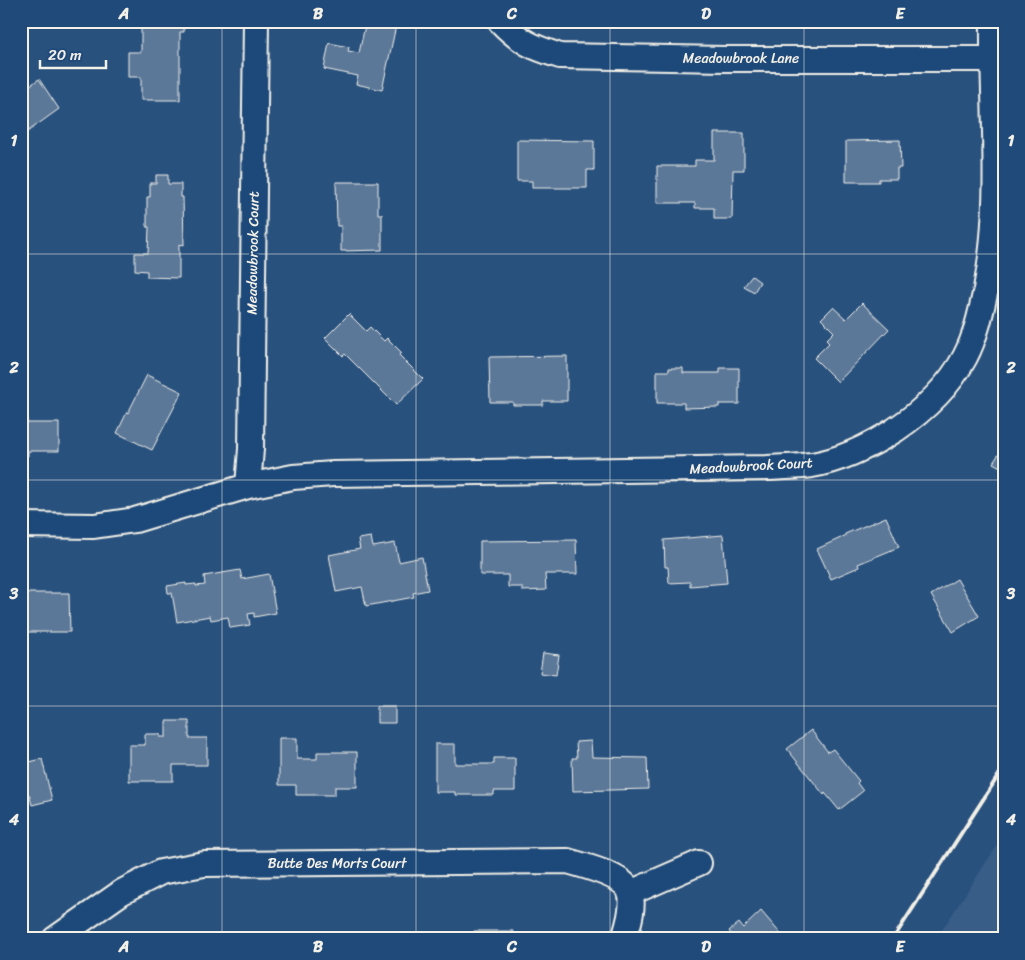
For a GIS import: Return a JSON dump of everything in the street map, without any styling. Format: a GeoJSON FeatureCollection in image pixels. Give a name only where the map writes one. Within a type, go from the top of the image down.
{"type":"FeatureCollection","features":[{"type":"Feature","properties":{"kind":"street","name":"Meadowbrook Court"},"geometry":{"type":"LineString","coordinates":[[248,486],[256,21]]}},
{"type":"Feature","properties":{"kind":"street","name":"Meadowbrook Lane"},"geometry":{"type":"LineString","coordinates":[[500,21],[514,36],[536,48],[560,56],[992,59]]}},
{"type":"Feature","properties":{"kind":"street","name":"Meadowbrook Court"},"geometry":{"type":"LineString","coordinates":[[21,525],[94,526],[135,520],[248,486],[293,477],[333,474],[767,468],[813,464],[848,455],[876,442],[910,420],[952,378],[965,356],[975,332],[988,279],[994,230],[996,176],[992,59],[993,21]]}},
{"type":"Feature","properties":{"kind":"street","name":"Butte Des Morts Court"},"geometry":{"type":"LineString","coordinates":[[56,939],[122,892],[161,872],[204,864],[568,861],[623,882],[630,892]]}},
{"type":"Feature","properties":{"kind":"street"},"geometry":{"type":"LineString","coordinates":[[624,939],[631,916],[630,892],[699,863]]}},
{"type":"Feature","properties":{"kind":"shaded area"},"geometry":{"type":"Polygon","coordinates":[[[1004,835],[1004,939],[936,939],[1004,835]]]}},
{"type":"Feature","properties":{"kind":"building"},"geometry":{"type":"Polygon","coordinates":[[[141,21],[184,21],[184,32],[180,32],[180,100],[141,100],[141,77],[128,77],[128,52],[141,52],[141,21]]]}},
{"type":"Feature","properties":{"kind":"building"},"geometry":{"type":"Polygon","coordinates":[[[366,21],[397,21],[382,90],[356,84],[358,76],[324,69],[329,43],[349,47],[348,51],[359,53],[366,21]]]}},
{"type":"Feature","properties":{"kind":"building"},"geometry":{"type":"Polygon","coordinates":[[[39,79],[59,109],[23,135],[21,133],[21,84],[25,89],[39,79]]]}},
{"type":"Feature","properties":{"kind":"building"},"geometry":{"type":"Polygon","coordinates":[[[714,133],[744,133],[744,170],[733,170],[732,219],[714,219],[714,208],[695,208],[695,203],[657,203],[657,166],[695,166],[695,160],[714,160],[714,133]]]}},
{"type":"Feature","properties":{"kind":"building"},"geometry":{"type":"Polygon","coordinates":[[[517,140],[594,141],[594,170],[587,170],[587,188],[532,188],[532,181],[517,181],[517,140]]]}},
{"type":"Feature","properties":{"kind":"building"},"geometry":{"type":"Polygon","coordinates":[[[900,140],[901,168],[897,168],[897,179],[879,179],[879,182],[846,182],[846,141],[900,140]]]}},
{"type":"Feature","properties":{"kind":"building"},"geometry":{"type":"Polygon","coordinates":[[[156,175],[168,175],[168,184],[181,184],[184,245],[179,244],[179,278],[147,277],[147,271],[135,270],[135,253],[148,253],[147,197],[150,197],[150,183],[156,183],[156,175]]]}},
{"type":"Feature","properties":{"kind":"building"},"geometry":{"type":"Polygon","coordinates":[[[336,182],[378,182],[378,214],[382,214],[382,250],[341,251],[341,226],[337,226],[336,182]]]}},
{"type":"Feature","properties":{"kind":"building"},"geometry":{"type":"Polygon","coordinates":[[[21,197],[29,197],[29,213],[26,213],[25,237],[21,237],[21,197]]]}},
{"type":"Feature","properties":{"kind":"building"},"geometry":{"type":"Polygon","coordinates":[[[752,276],[760,282],[754,292],[744,286],[752,276]]]}},
{"type":"Feature","properties":{"kind":"building"},"geometry":{"type":"Polygon","coordinates":[[[862,303],[889,329],[838,382],[814,358],[829,343],[826,340],[834,332],[821,319],[833,307],[846,319],[862,303]]]}},
{"type":"Feature","properties":{"kind":"building"},"geometry":{"type":"Polygon","coordinates":[[[349,314],[366,331],[370,327],[384,341],[387,338],[402,353],[399,355],[423,379],[396,405],[345,354],[343,356],[325,338],[349,314]]]}},
{"type":"Feature","properties":{"kind":"building"},"geometry":{"type":"Polygon","coordinates":[[[567,356],[567,401],[543,401],[543,405],[513,405],[513,402],[490,402],[489,357],[567,356]]]}},
{"type":"Feature","properties":{"kind":"building"},"geometry":{"type":"Polygon","coordinates":[[[669,368],[683,368],[683,373],[720,373],[720,368],[739,368],[739,404],[719,404],[719,407],[684,408],[684,403],[657,403],[657,371],[669,371],[669,368]]]}},
{"type":"Feature","properties":{"kind":"building"},"geometry":{"type":"Polygon","coordinates":[[[147,375],[182,392],[152,450],[117,433],[147,375]]]}},
{"type":"Feature","properties":{"kind":"building"},"geometry":{"type":"Polygon","coordinates":[[[21,413],[27,413],[27,423],[59,423],[59,451],[28,451],[28,456],[21,456],[21,413]]]}},
{"type":"Feature","properties":{"kind":"building"},"geometry":{"type":"Polygon","coordinates":[[[1004,446],[1004,469],[993,463],[1004,446]]]}},
{"type":"Feature","properties":{"kind":"building"},"geometry":{"type":"Polygon","coordinates":[[[886,517],[899,547],[858,564],[859,567],[831,579],[817,549],[845,536],[845,534],[886,517]]]}},
{"type":"Feature","properties":{"kind":"building"},"geometry":{"type":"Polygon","coordinates":[[[723,535],[727,583],[690,586],[690,582],[669,583],[668,567],[665,567],[664,540],[723,535]]]}},
{"type":"Feature","properties":{"kind":"building"},"geometry":{"type":"Polygon","coordinates":[[[371,537],[373,547],[395,543],[399,562],[422,557],[428,590],[413,593],[414,597],[366,606],[362,587],[336,592],[329,555],[360,549],[358,539],[371,537]]]}},
{"type":"Feature","properties":{"kind":"building"},"geometry":{"type":"Polygon","coordinates":[[[576,540],[577,574],[545,574],[546,590],[522,591],[522,587],[508,587],[508,575],[480,575],[480,541],[576,540]]]}},
{"type":"Feature","properties":{"kind":"building"},"geometry":{"type":"Polygon","coordinates":[[[240,570],[242,579],[269,574],[276,613],[254,617],[254,613],[248,614],[250,625],[230,628],[228,617],[211,620],[210,616],[177,622],[172,593],[168,593],[167,586],[186,583],[186,585],[205,585],[204,576],[240,570]]]}},
{"type":"Feature","properties":{"kind":"building"},"geometry":{"type":"Polygon","coordinates":[[[957,579],[979,616],[953,632],[931,595],[957,579]]]}},
{"type":"Feature","properties":{"kind":"building"},"geometry":{"type":"Polygon","coordinates":[[[26,593],[69,593],[70,632],[21,632],[21,609],[26,609],[26,593]]]}},
{"type":"Feature","properties":{"kind":"building"},"geometry":{"type":"Polygon","coordinates":[[[543,653],[559,655],[556,675],[540,673],[543,653]]]}},
{"type":"Feature","properties":{"kind":"building"},"geometry":{"type":"Polygon","coordinates":[[[377,706],[395,706],[395,723],[377,723],[377,706]]]}},
{"type":"Feature","properties":{"kind":"building"},"geometry":{"type":"Polygon","coordinates":[[[166,721],[189,721],[189,738],[207,738],[207,765],[173,765],[173,781],[129,781],[129,745],[145,745],[145,734],[160,734],[160,737],[166,737],[166,721]]]}},
{"type":"Feature","properties":{"kind":"building"},"geometry":{"type":"Polygon","coordinates":[[[811,730],[828,752],[833,749],[859,781],[857,783],[863,791],[839,810],[825,793],[824,795],[787,749],[811,730]]]}},
{"type":"Feature","properties":{"kind":"building"},"geometry":{"type":"Polygon","coordinates":[[[279,738],[297,738],[297,759],[317,759],[317,752],[357,752],[357,787],[335,787],[335,795],[296,795],[296,785],[279,785],[279,738]]]}},
{"type":"Feature","properties":{"kind":"building"},"geometry":{"type":"Polygon","coordinates":[[[591,741],[592,757],[647,758],[648,789],[573,791],[572,758],[577,758],[576,742],[591,741]]]}},
{"type":"Feature","properties":{"kind":"building"},"geometry":{"type":"Polygon","coordinates":[[[435,744],[455,744],[455,764],[494,764],[494,758],[515,758],[515,791],[494,791],[494,795],[455,795],[455,792],[435,792],[435,744]]]}},
{"type":"Feature","properties":{"kind":"building"},"geometry":{"type":"Polygon","coordinates":[[[42,759],[52,800],[32,805],[29,794],[21,796],[21,764],[42,759]]]}},
{"type":"Feature","properties":{"kind":"building"},"geometry":{"type":"Polygon","coordinates":[[[761,911],[785,939],[731,939],[733,937],[729,931],[739,923],[743,928],[761,911]]]}},
{"type":"Feature","properties":{"kind":"building"},"geometry":{"type":"Polygon","coordinates":[[[474,931],[513,931],[513,939],[474,939],[474,931]]]}},
{"type":"Feature","properties":{"kind":"railway"},"geometry":{"type":"LineString","coordinates":[[893,939],[1004,767]]}}]}
